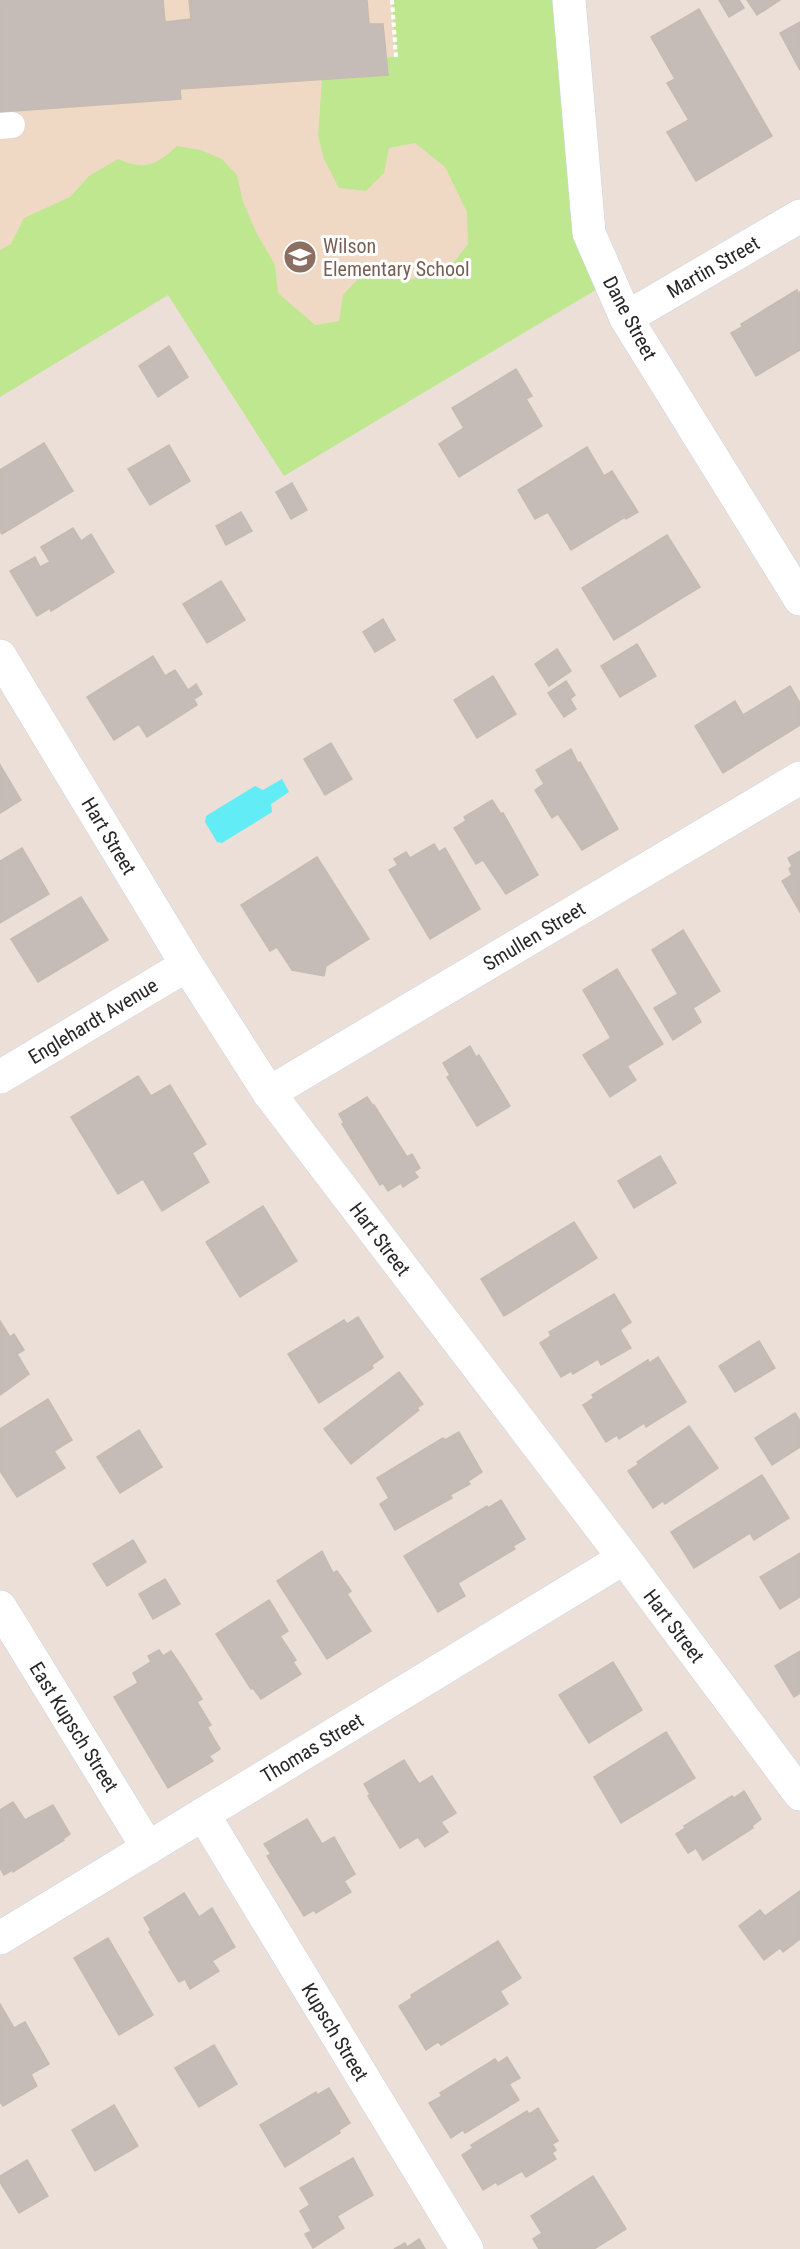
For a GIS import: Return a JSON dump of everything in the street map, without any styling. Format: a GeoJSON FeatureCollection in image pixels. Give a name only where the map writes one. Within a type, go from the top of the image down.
{"type":"FeatureCollection","features":[{"type":"Feature","properties":{"kind":"street","name":"Dane Street"},"geometry":{"type":"LineString","coordinates":[[570,0],[589,232],[626,318],[800,599]]}},
{"type":"Feature","properties":{"kind":"street","name":"Martin Street"},"geometry":{"type":"LineString","coordinates":[[626,318],[800,216]]}},
{"type":"Feature","properties":{"kind":"street","name":"Hart Street"},"geometry":{"type":"LineString","coordinates":[[0,656],[187,965],[268,1093],[624,1558],[800,1794]]}},
{"type":"Feature","properties":{"kind":"street","name":"Smullen Street"},"geometry":{"type":"LineString","coordinates":[[268,1093],[800,778]]}},
{"type":"Feature","properties":{"kind":"street","name":"Englehardt Avenue"},"geometry":{"type":"LineString","coordinates":[[0,1077],[187,965]]}},
{"type":"Feature","properties":{"kind":"street","name":"Thomas Street"},"geometry":{"type":"LineString","coordinates":[[0,1938],[624,1558]]}},
{"type":"Feature","properties":{"kind":"street","name":"East Kupsch Street"},"geometry":{"type":"LineString","coordinates":[[0,1607],[148,1848]]}},
{"type":"Feature","properties":{"kind":"street","name":"Kupsch Street"},"geometry":{"type":"LineString","coordinates":[[203,1814],[467,2249]]}},
{"type":"Feature","properties":{"kind":"path"},"geometry":{"type":"LineString","coordinates":[[392,0],[396,57]]}},
{"type":"Feature","properties":{"kind":"shaded area","name":"Wilson Elementary School"},"geometry":{"type":"Polygon","coordinates":[[[0,0],[569,0],[589,233],[284,476],[168,295],[0,397],[0,0]]]}},
{"type":"Feature","properties":{"kind":"green space","name":"Wilson Elementary School"},"geometry":{"type":"Polygon","coordinates":[[[392,0],[569,0],[609,282],[284,476],[168,295],[0,397],[0,250],[11,244],[24,218],[70,197],[89,176],[118,159],[136,165],[150,164],[163,158],[177,146],[201,150],[222,159],[237,175],[243,202],[256,232],[275,265],[278,293],[315,325],[339,321],[343,295],[360,277],[410,280],[433,273],[455,261],[468,244],[467,212],[445,167],[415,143],[389,148],[384,173],[366,191],[339,188],[324,159],[318,136],[322,79],[387,75],[386,58],[396,56],[392,0]]]}},
{"type":"Feature","properties":{"kind":"water"},"geometry":{"type":"Polygon","coordinates":[[[282,779],[289,792],[271,804],[272,812],[222,843],[217,842],[205,822],[206,816],[255,786],[263,790],[282,779]]]}},
{"type":"Feature","properties":{"kind":"building"},"geometry":{"type":"Polygon","coordinates":[[[0,0],[163,0],[165,22],[191,19],[189,0],[367,0],[369,24],[383,24],[388,75],[180,89],[181,99],[0,112],[0,0]]]}},
{"type":"Feature","properties":{"kind":"building"},"geometry":{"type":"Polygon","coordinates":[[[719,0],[739,0],[744,8],[729,17],[719,0]]]}},
{"type":"Feature","properties":{"kind":"building"},"geometry":{"type":"Polygon","coordinates":[[[747,0],[780,0],[757,15],[747,0]]]}},
{"type":"Feature","properties":{"kind":"building"},"geometry":{"type":"Polygon","coordinates":[[[699,9],[772,136],[696,181],[667,132],[689,120],[667,83],[675,79],[651,37],[699,9]]]}},
{"type":"Feature","properties":{"kind":"building"},"geometry":{"type":"Polygon","coordinates":[[[800,22],[800,70],[780,33],[800,22]]]}},
{"type":"Feature","properties":{"kind":"building"},"geometry":{"type":"Polygon","coordinates":[[[797,290],[798,293],[800,292],[800,350],[756,376],[731,333],[742,327],[741,324],[797,290]]]}},
{"type":"Feature","properties":{"kind":"building"},"geometry":{"type":"Polygon","coordinates":[[[169,346],[188,377],[158,397],[139,366],[169,346]]]}},
{"type":"Feature","properties":{"kind":"building"},"geometry":{"type":"Polygon","coordinates":[[[516,369],[532,396],[526,399],[542,426],[459,477],[439,444],[464,428],[452,408],[516,369]]]}},
{"type":"Feature","properties":{"kind":"building"},"geometry":{"type":"Polygon","coordinates":[[[44,443],[73,491],[2,534],[0,531],[0,470],[44,443]]]}},
{"type":"Feature","properties":{"kind":"building"},"geometry":{"type":"Polygon","coordinates":[[[169,445],[190,481],[150,505],[128,469],[169,445]]]}},
{"type":"Feature","properties":{"kind":"building"},"geometry":{"type":"Polygon","coordinates":[[[587,447],[604,476],[612,471],[638,512],[626,519],[625,517],[571,550],[548,512],[535,519],[518,490],[587,447]]]}},
{"type":"Feature","properties":{"kind":"building"},"geometry":{"type":"Polygon","coordinates":[[[292,483],[307,510],[291,519],[276,492],[292,483]]]}},
{"type":"Feature","properties":{"kind":"building"},"geometry":{"type":"Polygon","coordinates":[[[241,512],[252,531],[226,545],[216,526],[241,512]]]}},
{"type":"Feature","properties":{"kind":"building"},"geometry":{"type":"Polygon","coordinates":[[[73,528],[81,541],[91,534],[114,572],[51,611],[50,608],[37,616],[10,571],[35,557],[40,567],[50,562],[41,547],[73,528]]]}},
{"type":"Feature","properties":{"kind":"building"},"geometry":{"type":"Polygon","coordinates":[[[667,535],[700,587],[614,640],[582,588],[667,535]]]}},
{"type":"Feature","properties":{"kind":"building"},"geometry":{"type":"Polygon","coordinates":[[[221,581],[245,620],[207,643],[183,604],[221,581]]]}},
{"type":"Feature","properties":{"kind":"building"},"geometry":{"type":"Polygon","coordinates":[[[383,619],[395,640],[375,652],[363,632],[383,619]]]}},
{"type":"Feature","properties":{"kind":"building"},"geometry":{"type":"Polygon","coordinates":[[[637,644],[656,676],[620,697],[601,666],[637,644]]]}},
{"type":"Feature","properties":{"kind":"building"},"geometry":{"type":"Polygon","coordinates":[[[557,649],[571,671],[549,686],[535,664],[557,649]]]}},
{"type":"Feature","properties":{"kind":"building"},"geometry":{"type":"Polygon","coordinates":[[[153,656],[165,676],[175,670],[188,690],[196,684],[202,694],[194,699],[197,705],[147,737],[139,724],[114,740],[87,697],[153,656]]]}},
{"type":"Feature","properties":{"kind":"building"},"geometry":{"type":"Polygon","coordinates":[[[493,676],[516,714],[477,738],[454,700],[493,676]]]}},
{"type":"Feature","properties":{"kind":"building"},"geometry":{"type":"Polygon","coordinates":[[[566,681],[575,695],[570,699],[576,709],[564,717],[548,693],[566,681]]]}},
{"type":"Feature","properties":{"kind":"building"},"geometry":{"type":"Polygon","coordinates":[[[790,686],[800,703],[800,725],[723,773],[695,726],[735,701],[743,715],[790,686]]]}},
{"type":"Feature","properties":{"kind":"building"},"geometry":{"type":"Polygon","coordinates":[[[331,743],[352,779],[325,795],[304,759],[331,743]]]}},
{"type":"Feature","properties":{"kind":"building"},"geometry":{"type":"Polygon","coordinates":[[[571,749],[618,829],[582,850],[558,814],[552,818],[535,790],[544,784],[536,770],[571,749]]]}},
{"type":"Feature","properties":{"kind":"building"},"geometry":{"type":"Polygon","coordinates":[[[0,765],[21,800],[0,813],[0,765]]]}},
{"type":"Feature","properties":{"kind":"building"},"geometry":{"type":"Polygon","coordinates":[[[492,800],[501,814],[503,813],[538,875],[506,894],[483,860],[476,864],[454,828],[466,821],[464,817],[492,800]]]}},
{"type":"Feature","properties":{"kind":"building"},"geometry":{"type":"Polygon","coordinates":[[[434,844],[439,852],[445,848],[480,909],[430,939],[389,870],[398,865],[394,859],[406,852],[410,858],[434,844]]]}},
{"type":"Feature","properties":{"kind":"building"},"geometry":{"type":"Polygon","coordinates":[[[22,848],[49,894],[0,923],[0,861],[22,848]]]}},
{"type":"Feature","properties":{"kind":"building"},"geometry":{"type":"Polygon","coordinates":[[[800,851],[800,912],[782,881],[792,875],[789,869],[792,866],[788,858],[800,851]]]}},
{"type":"Feature","properties":{"kind":"building"},"geometry":{"type":"Polygon","coordinates":[[[317,857],[369,939],[326,966],[324,976],[292,970],[277,947],[270,951],[241,905],[317,857]]]}},
{"type":"Feature","properties":{"kind":"building"},"geometry":{"type":"Polygon","coordinates":[[[81,897],[108,940],[38,982],[11,939],[81,897]]]}},
{"type":"Feature","properties":{"kind":"building"},"geometry":{"type":"Polygon","coordinates":[[[683,930],[720,991],[693,1008],[701,1022],[673,1040],[654,1008],[678,994],[652,950],[683,930]]]}},
{"type":"Feature","properties":{"kind":"building"},"geometry":{"type":"Polygon","coordinates":[[[617,969],[663,1044],[627,1066],[636,1080],[610,1097],[583,1055],[611,1038],[583,990],[617,969]]]}},
{"type":"Feature","properties":{"kind":"building"},"geometry":{"type":"Polygon","coordinates":[[[470,1046],[476,1057],[479,1055],[510,1106],[477,1126],[447,1077],[450,1075],[443,1063],[470,1046]]]}},
{"type":"Feature","properties":{"kind":"building"},"geometry":{"type":"Polygon","coordinates":[[[138,1076],[151,1096],[170,1085],[206,1144],[192,1153],[209,1182],[162,1211],[143,1179],[118,1194],[71,1117],[138,1076]]]}},
{"type":"Feature","properties":{"kind":"building"},"geometry":{"type":"Polygon","coordinates":[[[367,1097],[407,1157],[412,1154],[420,1168],[414,1172],[418,1177],[403,1187],[401,1183],[388,1191],[383,1183],[380,1185],[342,1124],[344,1123],[339,1114],[367,1097]]]}},
{"type":"Feature","properties":{"kind":"building"},"geometry":{"type":"Polygon","coordinates":[[[660,1156],[676,1183],[634,1208],[618,1181],[660,1156]]]}},
{"type":"Feature","properties":{"kind":"building"},"geometry":{"type":"Polygon","coordinates":[[[263,1206],[297,1261],[240,1297],[206,1242],[263,1206]]]}},
{"type":"Feature","properties":{"kind":"building"},"geometry":{"type":"Polygon","coordinates":[[[574,1222],[597,1258],[504,1316],[481,1279],[574,1222]]]}},
{"type":"Feature","properties":{"kind":"building"},"geometry":{"type":"Polygon","coordinates":[[[614,1294],[631,1322],[620,1330],[631,1348],[601,1365],[598,1359],[573,1374],[571,1371],[561,1377],[540,1343],[551,1336],[549,1332],[614,1294]]]}},
{"type":"Feature","properties":{"kind":"building"},"geometry":{"type":"Polygon","coordinates":[[[358,1317],[383,1357],[372,1365],[373,1368],[319,1403],[288,1354],[344,1320],[347,1324],[358,1317]]]}},
{"type":"Feature","properties":{"kind":"building"},"geometry":{"type":"Polygon","coordinates":[[[0,1321],[10,1337],[14,1334],[24,1350],[17,1354],[29,1374],[0,1395],[0,1321]]]}},
{"type":"Feature","properties":{"kind":"building"},"geometry":{"type":"Polygon","coordinates":[[[759,1341],[775,1368],[735,1392],[719,1366],[759,1341]]]}},
{"type":"Feature","properties":{"kind":"building"},"geometry":{"type":"Polygon","coordinates":[[[658,1357],[686,1402],[646,1427],[644,1423],[619,1439],[617,1435],[606,1442],[583,1405],[594,1398],[592,1395],[648,1360],[649,1363],[658,1357]]]}},
{"type":"Feature","properties":{"kind":"building"},"geometry":{"type":"Polygon","coordinates":[[[399,1372],[423,1404],[417,1408],[419,1410],[351,1464],[324,1429],[399,1372]]]}},
{"type":"Feature","properties":{"kind":"building"},"geometry":{"type":"Polygon","coordinates":[[[48,1399],[72,1440],[54,1451],[65,1468],[17,1497],[0,1471],[0,1429],[48,1399]]]}},
{"type":"Feature","properties":{"kind":"building"},"geometry":{"type":"Polygon","coordinates":[[[795,1413],[800,1421],[800,1447],[772,1465],[755,1438],[795,1413]]]}},
{"type":"Feature","properties":{"kind":"building"},"geometry":{"type":"Polygon","coordinates":[[[689,1426],[718,1468],[665,1504],[663,1501],[653,1508],[628,1471],[639,1464],[637,1462],[689,1426]]]}},
{"type":"Feature","properties":{"kind":"building"},"geometry":{"type":"Polygon","coordinates":[[[139,1430],[162,1467],[120,1493],[97,1457],[139,1430]]]}},
{"type":"Feature","properties":{"kind":"building"},"geometry":{"type":"Polygon","coordinates":[[[459,1432],[482,1472],[468,1481],[470,1484],[450,1495],[452,1498],[395,1530],[380,1504],[389,1498],[377,1478],[443,1438],[445,1440],[459,1432]]]}},
{"type":"Feature","properties":{"kind":"building"},"geometry":{"type":"Polygon","coordinates":[[[762,1475],[789,1518],[754,1540],[750,1533],[694,1568],[671,1532],[762,1475]]]}},
{"type":"Feature","properties":{"kind":"building"},"geometry":{"type":"Polygon","coordinates":[[[501,1500],[525,1539],[513,1546],[515,1549],[458,1583],[465,1596],[438,1612],[404,1556],[487,1506],[488,1508],[501,1500]]]}},
{"type":"Feature","properties":{"kind":"building"},"geometry":{"type":"Polygon","coordinates":[[[133,1540],[146,1562],[107,1586],[93,1564],[133,1540]]]}},
{"type":"Feature","properties":{"kind":"building"},"geometry":{"type":"Polygon","coordinates":[[[322,1551],[333,1573],[337,1571],[351,1591],[347,1594],[371,1631],[327,1659],[277,1581],[322,1551]]]}},
{"type":"Feature","properties":{"kind":"building"},"geometry":{"type":"Polygon","coordinates":[[[800,1553],[800,1597],[780,1609],[760,1577],[800,1553]]]}},
{"type":"Feature","properties":{"kind":"building"},"geometry":{"type":"Polygon","coordinates":[[[165,1579],[180,1604],[153,1619],[139,1594],[165,1579]]]}},
{"type":"Feature","properties":{"kind":"building"},"geometry":{"type":"Polygon","coordinates":[[[269,1600],[288,1631],[280,1636],[296,1660],[293,1662],[301,1674],[261,1699],[253,1688],[251,1689],[216,1634],[269,1600]]]}},
{"type":"Feature","properties":{"kind":"building"},"geometry":{"type":"Polygon","coordinates":[[[159,1650],[163,1656],[171,1651],[202,1699],[197,1702],[211,1725],[207,1727],[220,1749],[209,1756],[213,1761],[168,1788],[114,1697],[138,1683],[133,1673],[151,1662],[148,1656],[159,1650]]]}},
{"type":"Feature","properties":{"kind":"building"},"geometry":{"type":"Polygon","coordinates":[[[800,1651],[800,1693],[794,1697],[775,1666],[800,1651]]]}},
{"type":"Feature","properties":{"kind":"building"},"geometry":{"type":"Polygon","coordinates":[[[613,1662],[642,1710],[589,1743],[559,1695],[613,1662]]]}},
{"type":"Feature","properties":{"kind":"building"},"geometry":{"type":"Polygon","coordinates":[[[666,1732],[695,1778],[621,1823],[594,1777],[666,1732]]]}},
{"type":"Feature","properties":{"kind":"building"},"geometry":{"type":"Polygon","coordinates":[[[404,1760],[419,1784],[432,1776],[456,1813],[441,1822],[448,1832],[425,1847],[418,1837],[400,1848],[368,1796],[370,1794],[364,1784],[404,1760]]]}},
{"type":"Feature","properties":{"kind":"building"},"geometry":{"type":"Polygon","coordinates":[[[744,1791],[761,1819],[752,1826],[753,1828],[703,1860],[696,1848],[688,1853],[676,1834],[685,1828],[684,1826],[744,1791]]]}},
{"type":"Feature","properties":{"kind":"building"},"geometry":{"type":"Polygon","coordinates":[[[13,1802],[25,1820],[53,1805],[70,1834],[13,1872],[12,1870],[4,1875],[0,1868],[0,1810],[13,1802]]]}},
{"type":"Feature","properties":{"kind":"building"},"geometry":{"type":"Polygon","coordinates":[[[307,1819],[322,1844],[334,1837],[355,1874],[344,1881],[351,1892],[316,1913],[314,1910],[304,1916],[267,1856],[271,1854],[264,1844],[307,1819]]]}},
{"type":"Feature","properties":{"kind":"building"},"geometry":{"type":"Polygon","coordinates":[[[800,1891],[800,1939],[783,1952],[780,1948],[764,1960],[739,1926],[760,1910],[765,1916],[800,1891]]]}},
{"type":"Feature","properties":{"kind":"building"},"geometry":{"type":"Polygon","coordinates":[[[184,1893],[199,1917],[212,1908],[235,1947],[212,1961],[219,1971],[190,1989],[185,1979],[179,1982],[149,1932],[151,1930],[144,1918],[184,1893]]]}},
{"type":"Feature","properties":{"kind":"building"},"geometry":{"type":"Polygon","coordinates":[[[108,1938],[153,2015],[119,2035],[74,1958],[108,1938]]]}},
{"type":"Feature","properties":{"kind":"building"},"geometry":{"type":"Polygon","coordinates":[[[498,1941],[521,1978],[500,1991],[508,2004],[441,2045],[438,2042],[426,2050],[399,2006],[412,1998],[411,1995],[498,1941]]]}},
{"type":"Feature","properties":{"kind":"building"},"geometry":{"type":"Polygon","coordinates":[[[0,2004],[14,2028],[25,2022],[49,2064],[31,2074],[37,2086],[3,2106],[0,2102],[0,2004]]]}},
{"type":"Feature","properties":{"kind":"building"},"geometry":{"type":"Polygon","coordinates":[[[214,2045],[237,2084],[199,2107],[175,2068],[214,2045]]]}},
{"type":"Feature","properties":{"kind":"building"},"geometry":{"type":"Polygon","coordinates":[[[507,2057],[520,2078],[509,2084],[519,2100],[465,2133],[463,2130],[451,2138],[429,2103],[442,2096],[440,2093],[495,2059],[498,2063],[507,2057]]]}},
{"type":"Feature","properties":{"kind":"building"},"geometry":{"type":"Polygon","coordinates":[[[329,2088],[350,2123],[339,2130],[340,2133],[285,2167],[260,2125],[316,2092],[317,2095],[329,2088]]]}},
{"type":"Feature","properties":{"kind":"building"},"geometry":{"type":"Polygon","coordinates":[[[114,2105],[138,2146],[95,2171],[72,2130],[114,2105]]]}},
{"type":"Feature","properties":{"kind":"building"},"geometry":{"type":"Polygon","coordinates":[[[538,2108],[558,2141],[552,2144],[556,2150],[552,2153],[556,2159],[526,2177],[522,2171],[498,2185],[496,2182],[483,2190],[462,2155],[473,2148],[471,2145],[527,2111],[529,2114],[538,2108]]]}},
{"type":"Feature","properties":{"kind":"building"},"geometry":{"type":"Polygon","coordinates":[[[353,2158],[373,2195],[337,2216],[344,2228],[313,2248],[305,2234],[311,2231],[300,2211],[310,2205],[300,2188],[353,2158]]]}},
{"type":"Feature","properties":{"kind":"building"},"geometry":{"type":"Polygon","coordinates":[[[27,2160],[48,2196],[19,2213],[0,2182],[0,2176],[27,2160]]]}},
{"type":"Feature","properties":{"kind":"building"},"geometry":{"type":"Polygon","coordinates":[[[593,2176],[626,2229],[594,2249],[539,2249],[533,2239],[542,2233],[531,2216],[593,2176]]]}},
{"type":"Feature","properties":{"kind":"building"},"geometry":{"type":"Polygon","coordinates":[[[419,2239],[425,2249],[394,2249],[405,2243],[407,2247],[419,2239]]]}},
{"type":"Feature","properties":{"kind":"place","name":"Wilson Elementary School"},"geometry":{"type":"Point","coordinates":[300,257]}}]}
